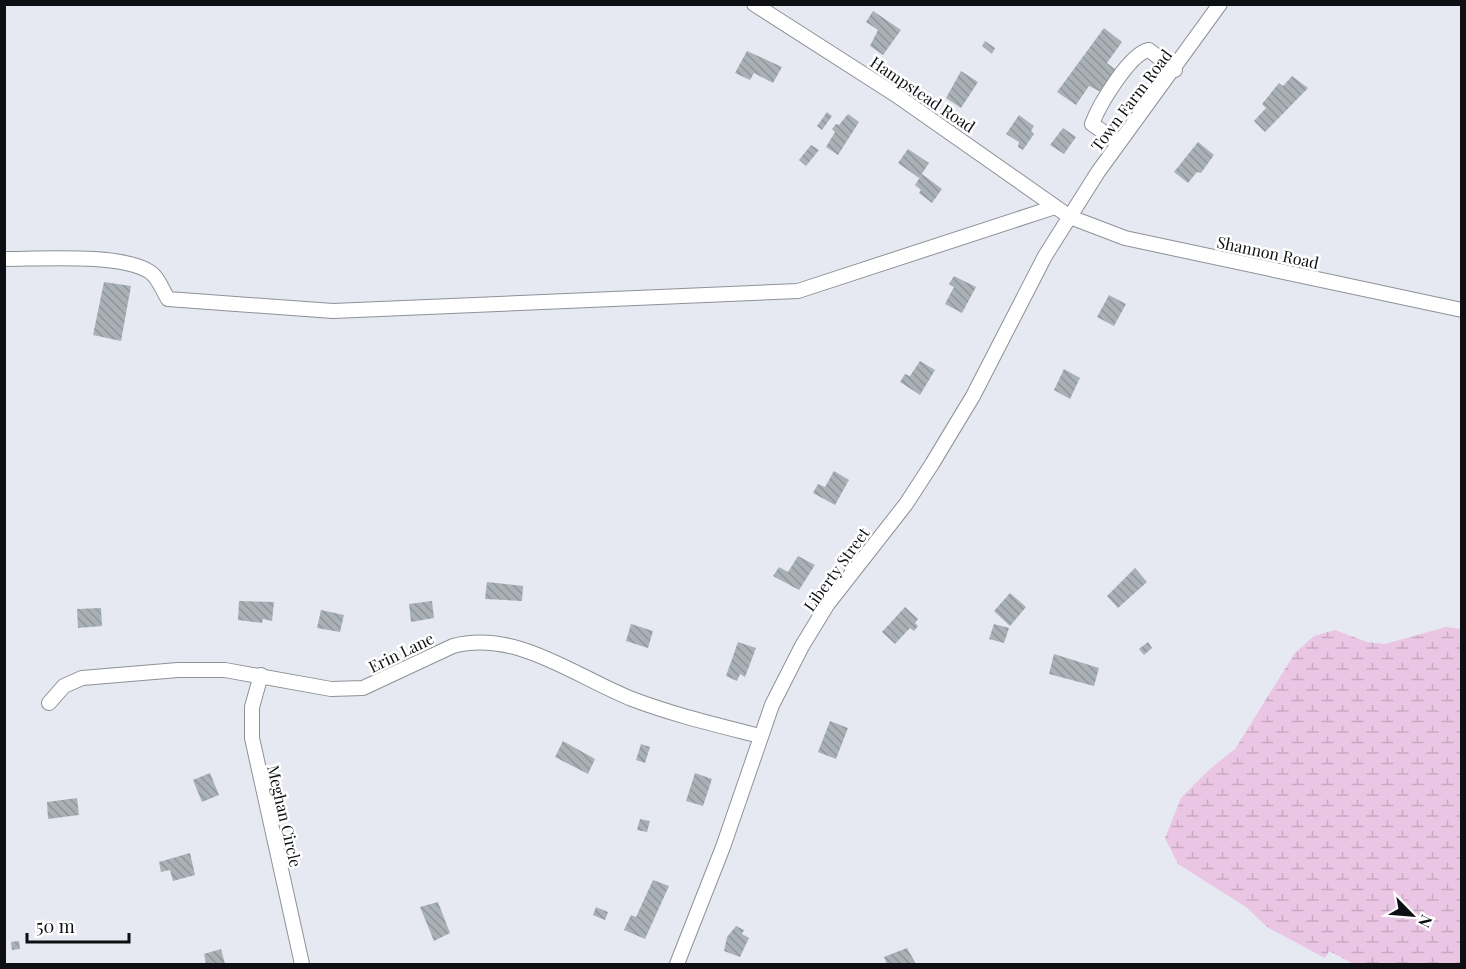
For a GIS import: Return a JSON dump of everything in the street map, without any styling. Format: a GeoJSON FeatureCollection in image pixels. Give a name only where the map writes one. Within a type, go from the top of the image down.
{"type":"FeatureCollection","features":[{"type":"Feature","properties":{"kind":"street","name":"Hampstead Road"},"geometry":{"type":"LineString","coordinates":[[754,4],[896,94],[1070,217]]}},
{"type":"Feature","properties":{"kind":"street","name":"Town Farm Road"},"geometry":{"type":"LineString","coordinates":[[1070,217],[1119,143],[1175,70],[1220,4]]}},
{"type":"Feature","properties":{"kind":"street"},"geometry":{"type":"LineString","coordinates":[[1119,143],[1092,124],[1103,102],[1134,58],[1142,51],[1149,50],[1175,70]]}},
{"type":"Feature","properties":{"kind":"street"},"geometry":{"type":"LineString","coordinates":[[4,259],[107,261],[136,266],[152,273],[168,299],[333,311],[786,292],[798,291],[1055,207]]}},
{"type":"Feature","properties":{"kind":"street","name":"Shannon Road"},"geometry":{"type":"LineString","coordinates":[[1070,217],[1125,238],[1461,310]]}},
{"type":"Feature","properties":{"kind":"street","name":"Liberty Street"},"geometry":{"type":"LineString","coordinates":[[677,964],[721,854],[775,697],[802,646],[827,606],[906,504],[932,464],[979,385],[1045,256],[1070,217]]}},
{"type":"Feature","properties":{"kind":"street","name":"Erin Lane"},"geometry":{"type":"LineString","coordinates":[[49,703],[64,686],[82,678],[178,670],[225,670],[331,689],[363,688],[453,646],[467,642],[498,642],[529,652],[641,702],[760,736]]}},
{"type":"Feature","properties":{"kind":"street","name":"Meghan Circle"},"geometry":{"type":"LineString","coordinates":[[261,675],[252,707],[252,738],[302,964]]}},
{"type":"Feature","properties":{"kind":"green space"},"geometry":{"type":"Polygon","coordinates":[[[1446,627],[1462,629],[1461,964],[1354,964],[1329,951],[1325,958],[1267,927],[1246,907],[1178,864],[1165,838],[1181,798],[1211,768],[1235,749],[1295,653],[1314,636],[1335,630],[1367,642],[1385,644],[1446,627]]]}},
{"type":"Feature","properties":{"kind":"building"},"geometry":{"type":"Polygon","coordinates":[[[873,11],[901,30],[883,55],[870,46],[878,30],[866,22],[873,11]]]}},
{"type":"Feature","properties":{"kind":"building"},"geometry":{"type":"Polygon","coordinates":[[[1104,28],[1122,42],[1107,63],[1116,70],[1101,92],[1089,86],[1076,105],[1057,92],[1104,28]]]}},
{"type":"Feature","properties":{"kind":"building"},"geometry":{"type":"Polygon","coordinates":[[[985,41],[995,48],[992,54],[982,46],[985,41]]]}},
{"type":"Feature","properties":{"kind":"building"},"geometry":{"type":"Polygon","coordinates":[[[747,51],[782,67],[773,83],[754,73],[750,80],[735,73],[747,51]]]}},
{"type":"Feature","properties":{"kind":"building"},"geometry":{"type":"Polygon","coordinates":[[[961,71],[978,82],[961,108],[946,98],[961,71]]]}},
{"type":"Feature","properties":{"kind":"building"},"geometry":{"type":"Polygon","coordinates":[[[1292,76],[1308,88],[1265,132],[1254,121],[1266,108],[1262,104],[1279,83],[1283,86],[1292,76]]]}},
{"type":"Feature","properties":{"kind":"building"},"geometry":{"type":"Polygon","coordinates":[[[827,112],[832,116],[822,130],[817,126],[827,112]]]}},
{"type":"Feature","properties":{"kind":"building"},"geometry":{"type":"Polygon","coordinates":[[[848,114],[859,122],[838,155],[826,147],[835,132],[832,129],[836,124],[839,125],[848,114]]]}},
{"type":"Feature","properties":{"kind":"building"},"geometry":{"type":"Polygon","coordinates":[[[1019,115],[1034,126],[1031,131],[1034,134],[1023,150],[1018,147],[1019,142],[1006,134],[1019,115]]]}},
{"type":"Feature","properties":{"kind":"building"},"geometry":{"type":"Polygon","coordinates":[[[1063,128],[1076,137],[1064,154],[1050,145],[1063,128]]]}},
{"type":"Feature","properties":{"kind":"building"},"geometry":{"type":"Polygon","coordinates":[[[1198,142],[1214,155],[1201,173],[1197,172],[1188,183],[1174,172],[1198,142]]]}},
{"type":"Feature","properties":{"kind":"building"},"geometry":{"type":"Polygon","coordinates":[[[811,145],[819,150],[806,166],[799,160],[811,145]]]}},
{"type":"Feature","properties":{"kind":"building"},"geometry":{"type":"Polygon","coordinates":[[[908,149],[929,163],[919,178],[898,163],[908,149]]]}},
{"type":"Feature","properties":{"kind":"building"},"geometry":{"type":"Polygon","coordinates":[[[922,174],[942,189],[932,203],[919,193],[921,190],[915,185],[922,174]]]}},
{"type":"Feature","properties":{"kind":"building"},"geometry":{"type":"Polygon","coordinates":[[[954,276],[976,287],[962,313],[945,304],[954,287],[949,284],[954,276]]]}},
{"type":"Feature","properties":{"kind":"building"},"geometry":{"type":"Polygon","coordinates":[[[104,282],[131,286],[121,341],[93,335],[104,282]]]}},
{"type":"Feature","properties":{"kind":"building"},"geometry":{"type":"Polygon","coordinates":[[[1109,295],[1126,304],[1114,326],[1097,317],[1109,295]]]}},
{"type":"Feature","properties":{"kind":"building"},"geometry":{"type":"Polygon","coordinates":[[[920,361],[935,370],[920,395],[900,382],[905,374],[910,376],[920,361]]]}},
{"type":"Feature","properties":{"kind":"building"},"geometry":{"type":"Polygon","coordinates":[[[1064,369],[1080,378],[1070,399],[1054,390],[1064,369]]]}},
{"type":"Feature","properties":{"kind":"building"},"geometry":{"type":"Polygon","coordinates":[[[834,471],[849,480],[835,505],[813,493],[818,484],[825,487],[834,471]]]}},
{"type":"Feature","properties":{"kind":"building"},"geometry":{"type":"Polygon","coordinates":[[[798,556],[815,565],[799,590],[773,576],[779,567],[788,572],[798,556]]]}},
{"type":"Feature","properties":{"kind":"building"},"geometry":{"type":"Polygon","coordinates":[[[1135,568],[1147,582],[1118,608],[1107,596],[1135,568]]]}},
{"type":"Feature","properties":{"kind":"building"},"geometry":{"type":"Polygon","coordinates":[[[487,582],[523,586],[522,601],[485,599],[487,582]]]}},
{"type":"Feature","properties":{"kind":"building"},"geometry":{"type":"Polygon","coordinates":[[[1010,593],[1026,607],[1010,626],[994,611],[1010,593]]]}},
{"type":"Feature","properties":{"kind":"building"},"geometry":{"type":"Polygon","coordinates":[[[239,601],[274,602],[272,621],[263,619],[262,623],[238,620],[239,601]]]}},
{"type":"Feature","properties":{"kind":"building"},"geometry":{"type":"Polygon","coordinates":[[[432,601],[434,618],[411,622],[409,604],[432,601]]]}},
{"type":"Feature","properties":{"kind":"building"},"geometry":{"type":"Polygon","coordinates":[[[905,607],[918,619],[915,623],[918,626],[914,631],[910,628],[895,644],[882,632],[905,607]]]}},
{"type":"Feature","properties":{"kind":"building"},"geometry":{"type":"Polygon","coordinates":[[[101,608],[102,626],[78,628],[77,609],[101,608]]]}},
{"type":"Feature","properties":{"kind":"building"},"geometry":{"type":"Polygon","coordinates":[[[321,610],[344,615],[340,632],[317,628],[321,610]]]}},
{"type":"Feature","properties":{"kind":"building"},"geometry":{"type":"Polygon","coordinates":[[[631,624],[653,631],[648,648],[626,641],[631,624]]]}},
{"type":"Feature","properties":{"kind":"building"},"geometry":{"type":"Polygon","coordinates":[[[994,624],[1009,628],[1004,643],[989,639],[994,624]]]}},
{"type":"Feature","properties":{"kind":"building"},"geometry":{"type":"Polygon","coordinates":[[[738,642],[756,648],[745,677],[740,674],[737,681],[726,676],[738,642]]]}},
{"type":"Feature","properties":{"kind":"building"},"geometry":{"type":"Polygon","coordinates":[[[1148,642],[1152,648],[1144,655],[1139,649],[1148,642]]]}},
{"type":"Feature","properties":{"kind":"building"},"geometry":{"type":"Polygon","coordinates":[[[1054,654],[1099,668],[1094,686],[1049,674],[1054,654]]]}},
{"type":"Feature","properties":{"kind":"building"},"geometry":{"type":"Polygon","coordinates":[[[830,721],[848,728],[836,759],[818,752],[830,721]]]}},
{"type":"Feature","properties":{"kind":"building"},"geometry":{"type":"Polygon","coordinates":[[[563,741],[595,759],[588,774],[555,757],[563,741]]]}},
{"type":"Feature","properties":{"kind":"building"},"geometry":{"type":"Polygon","coordinates":[[[641,744],[650,747],[645,763],[636,760],[641,744]]]}},
{"type":"Feature","properties":{"kind":"building"},"geometry":{"type":"Polygon","coordinates":[[[210,773],[219,795],[202,802],[193,780],[210,773]]]}},
{"type":"Feature","properties":{"kind":"building"},"geometry":{"type":"Polygon","coordinates":[[[695,773],[712,779],[703,806],[686,801],[695,773]]]}},
{"type":"Feature","properties":{"kind":"building"},"geometry":{"type":"Polygon","coordinates":[[[77,798],[79,815],[48,819],[47,802],[77,798]]]}},
{"type":"Feature","properties":{"kind":"building"},"geometry":{"type":"Polygon","coordinates":[[[640,819],[650,821],[647,832],[637,830],[640,819]]]}},
{"type":"Feature","properties":{"kind":"building"},"geometry":{"type":"Polygon","coordinates":[[[190,853],[195,875],[173,881],[170,870],[161,872],[159,862],[190,853]]]}},
{"type":"Feature","properties":{"kind":"building"},"geometry":{"type":"Polygon","coordinates":[[[653,880],[669,886],[645,939],[624,930],[631,915],[636,917],[653,880]]]}},
{"type":"Feature","properties":{"kind":"building"},"geometry":{"type":"Polygon","coordinates":[[[438,902],[450,933],[434,941],[420,907],[438,902]]]}},
{"type":"Feature","properties":{"kind":"building"},"geometry":{"type":"Polygon","coordinates":[[[596,907],[608,912],[605,920],[593,915],[596,907]]]}},
{"type":"Feature","properties":{"kind":"building"},"geometry":{"type":"Polygon","coordinates":[[[736,926],[744,930],[742,934],[749,938],[740,957],[724,951],[727,937],[736,926]]]}},
{"type":"Feature","properties":{"kind":"building"},"geometry":{"type":"Polygon","coordinates":[[[19,941],[20,949],[12,950],[11,942],[19,941]]]}},
{"type":"Feature","properties":{"kind":"building"},"geometry":{"type":"Polygon","coordinates":[[[907,948],[916,964],[887,964],[884,957],[907,948]]]}},
{"type":"Feature","properties":{"kind":"building"},"geometry":{"type":"Polygon","coordinates":[[[221,949],[225,964],[206,964],[204,954],[221,949]]]}}]}
